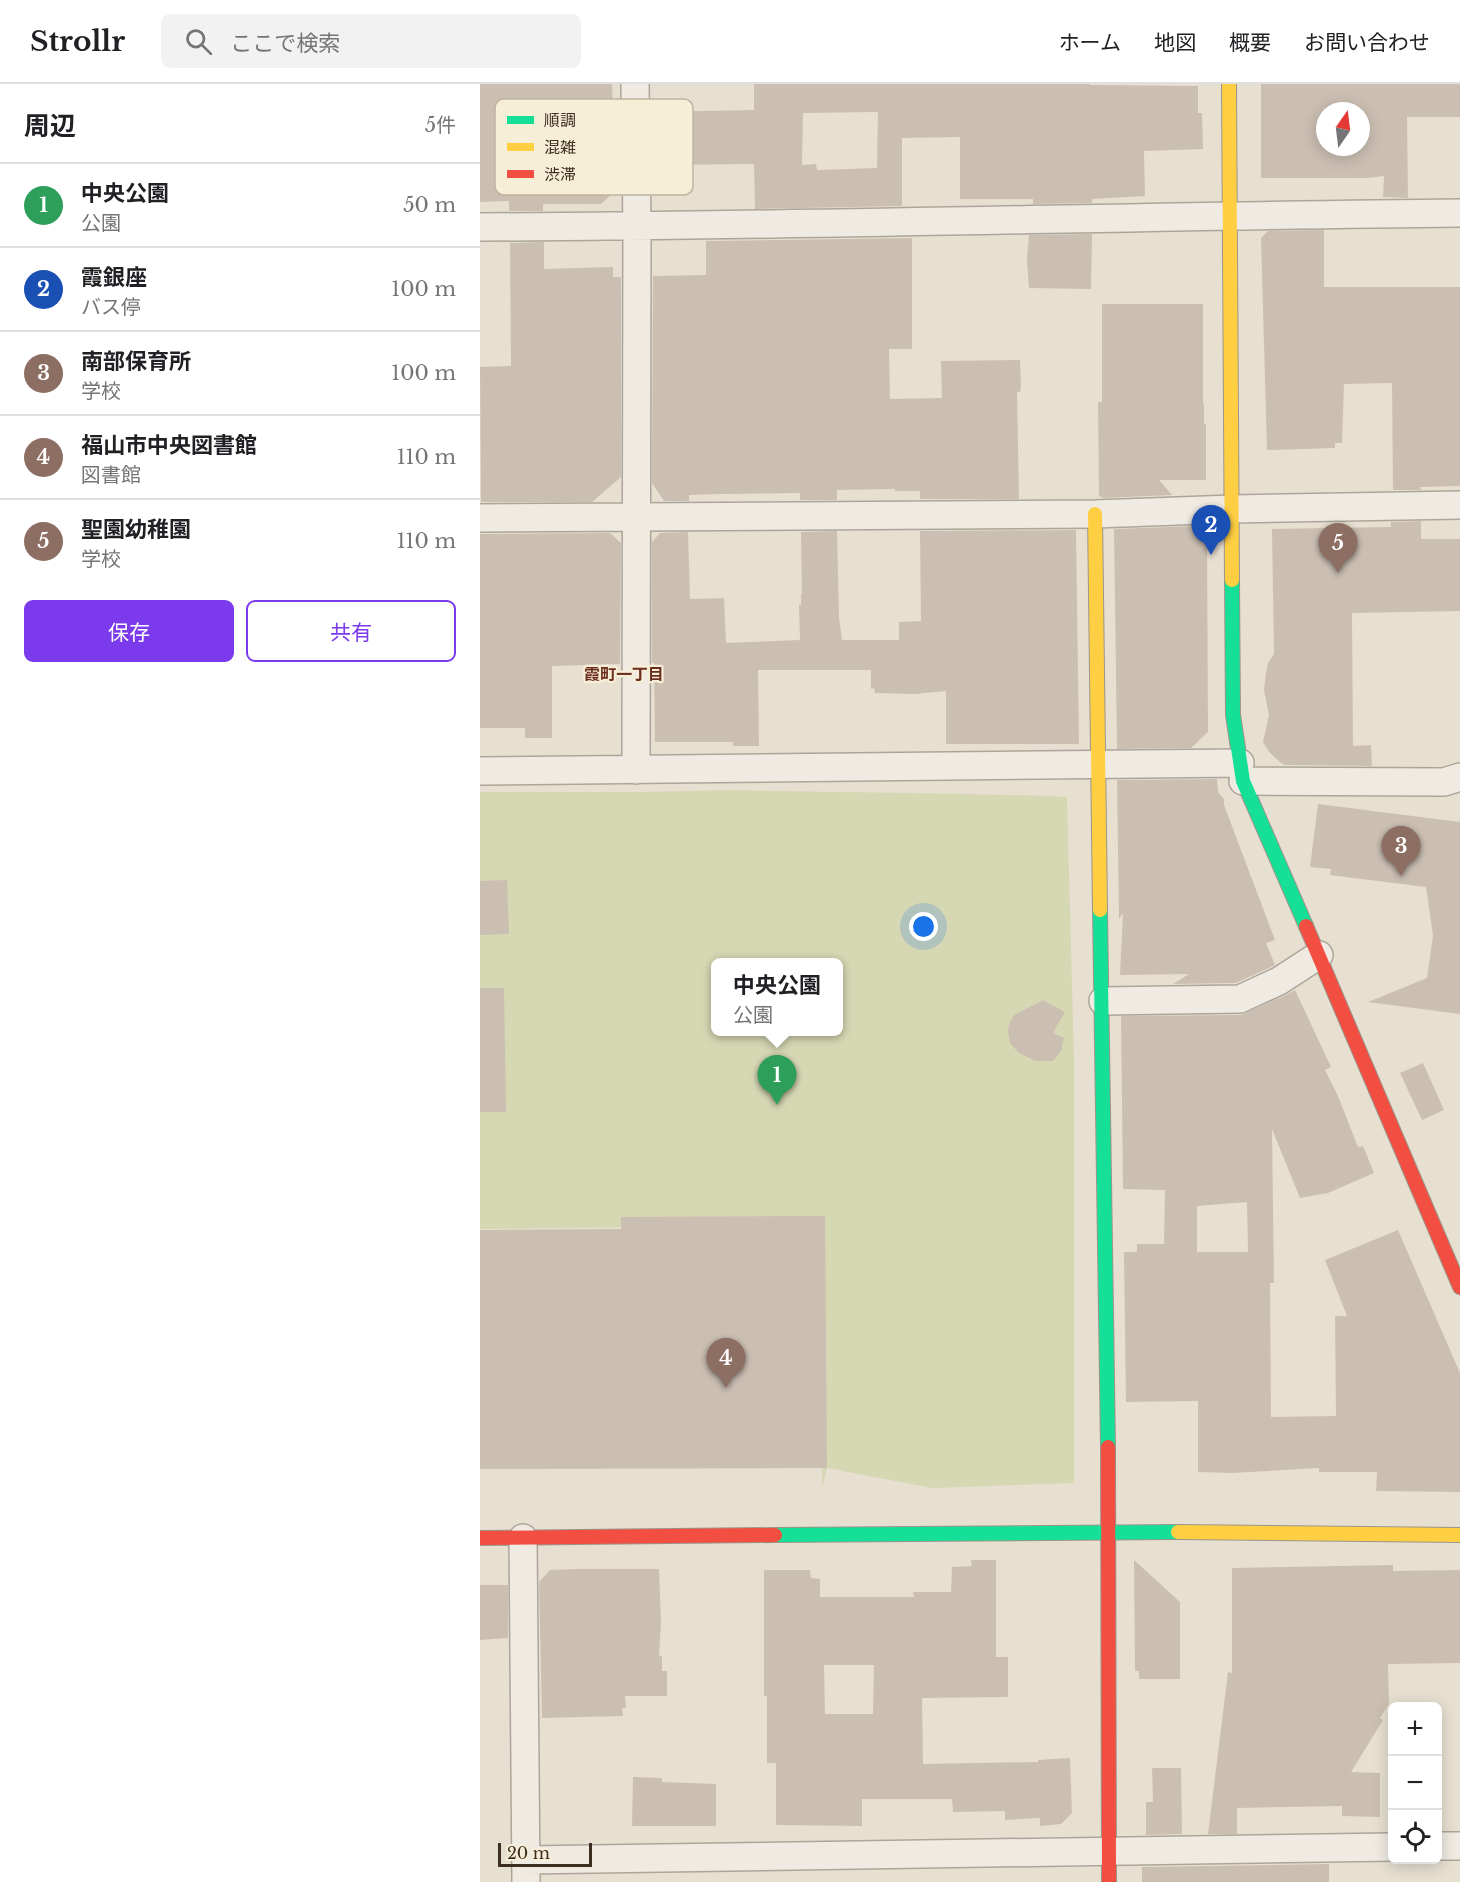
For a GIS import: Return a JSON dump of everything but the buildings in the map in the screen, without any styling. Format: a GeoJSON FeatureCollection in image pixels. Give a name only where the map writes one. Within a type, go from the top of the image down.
{"type":"FeatureCollection","features":[{"type":"Feature","properties":{"kind":"street"},"geometry":{"type":"LineString","coordinates":[[635,84],[635,99]]}},
{"type":"Feature","properties":{"kind":"street"},"geometry":{"type":"LineString","coordinates":[[1229,84],[1233,715],[1241,772],[1460,1287]]}},
{"type":"Feature","properties":{"kind":"street"},"geometry":{"type":"LineString","coordinates":[[636,770],[637,195]]}},
{"type":"Feature","properties":{"kind":"street"},"geometry":{"type":"LineString","coordinates":[[480,228],[1460,213]]}},
{"type":"Feature","properties":{"kind":"street"},"geometry":{"type":"LineString","coordinates":[[480,518],[1095,514],[1460,505]]}},
{"type":"Feature","properties":{"kind":"street"},"geometry":{"type":"LineString","coordinates":[[1095,514],[1109,1531],[1109,1882]]}},
{"type":"Feature","properties":{"kind":"street"},"geometry":{"type":"LineString","coordinates":[[480,771],[1098,765],[1444,782],[1460,777]]}},
{"type":"Feature","properties":{"kind":"street"},"geometry":{"type":"LineString","coordinates":[[1103,1002],[1240,999],[1279,981],[1319,955]]}},
{"type":"Feature","properties":{"kind":"street"},"geometry":{"type":"LineString","coordinates":[[480,1538],[1109,1531],[1460,1535]]}},
{"type":"Feature","properties":{"kind":"street"},"geometry":{"type":"LineString","coordinates":[[523,1538],[526,1871],[1108,1851],[1388,1847]]}},
{"type":"Feature","properties":{"kind":"street"},"geometry":{"type":"LineString","coordinates":[[1442,1846],[1460,1846]]}},
{"type":"Feature","properties":{"kind":"green space"},"geometry":{"type":"Polygon","coordinates":[[[734,790],[1067,797],[1074,1059],[1074,1483],[932,1488],[827,1468],[822,1488],[820,1225],[480,1229],[480,792],[734,790]]]}},
{"type":"Feature","properties":{"kind":"traffic: fast"},"geometry":{"type":"LineString","coordinates":[[1232,580],[1233,715],[1243,781],[1306,926]]}},
{"type":"Feature","properties":{"kind":"traffic: fast"},"geometry":{"type":"LineString","coordinates":[[1100,910],[1108,1447]]}},
{"type":"Feature","properties":{"kind":"traffic: fast"},"geometry":{"type":"LineString","coordinates":[[775,1535],[1178,1532]]}},
{"type":"Feature","properties":{"kind":"traffic: slow"},"geometry":{"type":"LineString","coordinates":[[1229,84],[1232,580]]}},
{"type":"Feature","properties":{"kind":"traffic: slow"},"geometry":{"type":"LineString","coordinates":[[1095,514],[1100,910]]}},
{"type":"Feature","properties":{"kind":"traffic: slow"},"geometry":{"type":"LineString","coordinates":[[1178,1532],[1460,1535]]}},
{"type":"Feature","properties":{"kind":"traffic: jam"},"geometry":{"type":"LineString","coordinates":[[1306,926],[1460,1287]]}},
{"type":"Feature","properties":{"kind":"traffic: jam"},"geometry":{"type":"LineString","coordinates":[[1108,1447],[1109,1882]]}},
{"type":"Feature","properties":{"kind":"traffic: jam"},"geometry":{"type":"LineString","coordinates":[[480,1538],[775,1535]]}},
{"type":"Feature","properties":{"kind":"place","name":"霞銀座"},"geometry":{"type":"Point","coordinates":[1211,555]}},
{"type":"Feature","properties":{"kind":"place","name":"聖園幼稚園"},"geometry":{"type":"Point","coordinates":[1338,573]}},
{"type":"Feature","properties":{"kind":"place","name":"南部保育所"},"geometry":{"type":"Point","coordinates":[1401,876]}},
{"type":"Feature","properties":{"kind":"place","name":"中央公園"},"geometry":{"type":"Point","coordinates":[777,1105]}},
{"type":"Feature","properties":{"kind":"place","name":"福山市中央図書館"},"geometry":{"type":"Point","coordinates":[726,1388]}},
{"type":"Feature","properties":{"kind":"district","name":"霞町一丁目"},"geometry":{"type":"Point","coordinates":[624,674]}}]}
